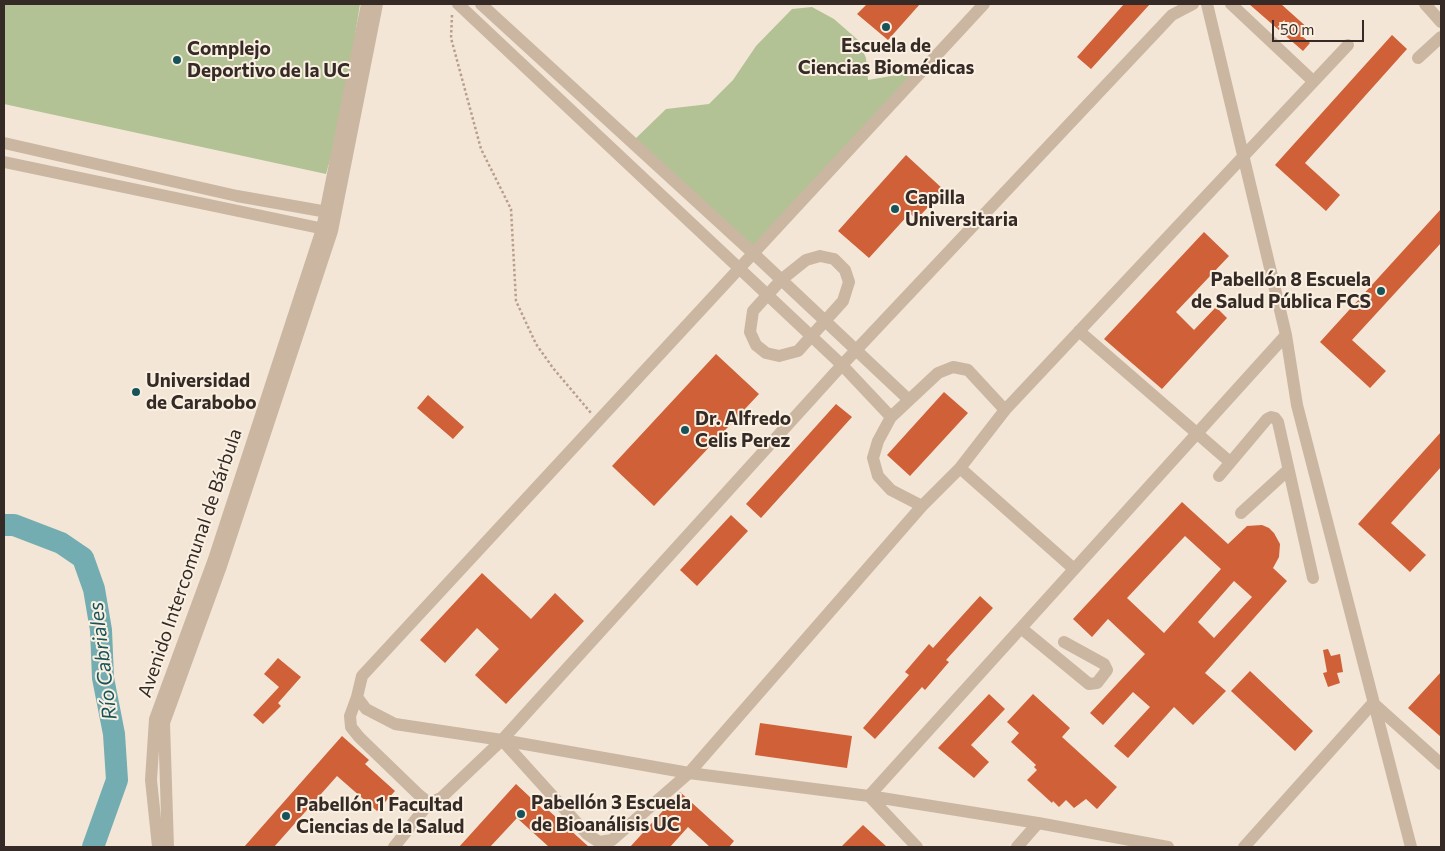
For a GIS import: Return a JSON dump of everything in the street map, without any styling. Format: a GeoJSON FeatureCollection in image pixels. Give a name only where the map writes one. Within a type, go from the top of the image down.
{"type":"FeatureCollection","features":[{"type":"Feature","properties":{"kind":"street","name":"Avenido Intercomunal de Bárbula"},"geometry":{"type":"LineString","coordinates":[[168,847],[164,723],[220,568],[327,230],[367,4]]}},
{"type":"Feature","properties":{"kind":"street","name":"Avenido Intercomunal de Bárbula"},"geometry":{"type":"LineString","coordinates":[[330,212],[377,4]]}},
{"type":"Feature","properties":{"kind":"street"},"geometry":{"type":"LineString","coordinates":[[481,4],[754,254],[908,399]]}},
{"type":"Feature","properties":{"kind":"street"},"geometry":{"type":"LineString","coordinates":[[429,803],[351,727],[350,716],[362,676],[984,4]]}},
{"type":"Feature","properties":{"kind":"street"},"geometry":{"type":"LineString","coordinates":[[394,847],[429,803],[441,798],[502,740],[842,365],[1172,15],[1193,4]]}},
{"type":"Feature","properties":{"kind":"street"},"geometry":{"type":"LineString","coordinates":[[1207,4],[1286,336],[1297,405],[1411,847]]}},
{"type":"Feature","properties":{"kind":"street"},"geometry":{"type":"LineString","coordinates":[[1231,4],[1313,81]]}},
{"type":"Feature","properties":{"kind":"street"},"geometry":{"type":"LineString","coordinates":[[1425,4],[1441,22]]}},
{"type":"Feature","properties":{"kind":"street"},"geometry":{"type":"LineString","coordinates":[[455,8],[768,294],[842,365],[891,417]]}},
{"type":"Feature","properties":{"kind":"street"},"geometry":{"type":"LineString","coordinates":[[1418,58],[1441,38]]}},
{"type":"Feature","properties":{"kind":"street"},"geometry":{"type":"LineString","coordinates":[[502,740],[587,834],[599,842],[612,840],[689,774],[922,506],[960,468],[1004,410],[1348,45]]}},
{"type":"Feature","properties":{"kind":"street"},"geometry":{"type":"LineString","coordinates":[[4,144],[237,196],[330,212]]}},
{"type":"Feature","properties":{"kind":"street"},"geometry":{"type":"LineString","coordinates":[[4,162],[327,230]]}},
{"type":"Feature","properties":{"kind":"street","name":"Avenido Intercomunal de Bárbula"},"geometry":{"type":"LineString","coordinates":[[158,847],[151,780],[155,719],[214,559],[327,230]]}},
{"type":"Feature","properties":{"kind":"street"},"geometry":{"type":"LineString","coordinates":[[812,257],[827,257],[840,264],[847,276],[848,288],[843,301],[798,352],[786,356],[772,355],[761,349],[752,339],[749,325],[753,311],[768,294],[781,280],[812,257]]}},
{"type":"Feature","properties":{"kind":"street"},"geometry":{"type":"LineString","coordinates":[[1079,331],[1230,462]]}},
{"type":"Feature","properties":{"kind":"street"},"geometry":{"type":"LineString","coordinates":[[869,796],[1286,336]]}},
{"type":"Feature","properties":{"kind":"street"},"geometry":{"type":"LineString","coordinates":[[922,506],[891,490],[878,476],[873,458],[878,441],[891,417],[908,399],[938,373],[953,367],[968,370],[1004,410]]}},
{"type":"Feature","properties":{"kind":"street"},"geometry":{"type":"LineString","coordinates":[[1219,476],[1267,418],[1271,417],[1278,422],[1313,578]]}},
{"type":"Feature","properties":{"kind":"street"},"geometry":{"type":"LineString","coordinates":[[960,468],[1074,569]]}},
{"type":"Feature","properties":{"kind":"street"},"geometry":{"type":"LineString","coordinates":[[1242,513],[1288,470]]}},
{"type":"Feature","properties":{"kind":"street"},"geometry":{"type":"LineString","coordinates":[[1021,628],[1089,684],[1096,683],[1107,670],[1104,664],[1064,642]]}},
{"type":"Feature","properties":{"kind":"street"},"geometry":{"type":"LineString","coordinates":[[357,696],[366,709],[395,724],[502,740],[689,774],[869,796],[1038,823],[1168,847]]}},
{"type":"Feature","properties":{"kind":"street"},"geometry":{"type":"LineString","coordinates":[[1373,703],[1441,764]]}},
{"type":"Feature","properties":{"kind":"street"},"geometry":{"type":"LineString","coordinates":[[1244,847],[1373,703]]}},
{"type":"Feature","properties":{"kind":"street"},"geometry":{"type":"LineString","coordinates":[[869,796],[917,847]]}},
{"type":"Feature","properties":{"kind":"street"},"geometry":{"type":"LineString","coordinates":[[1017,847],[1038,823]]}},
{"type":"Feature","properties":{"kind":"path"},"geometry":{"type":"LineString","coordinates":[[455,8],[451,38],[481,149],[511,210],[516,301],[536,344],[553,368],[598,422]]}},
{"type":"Feature","properties":{"kind":"green space","name":"Complejo Deportivo de la UC"},"geometry":{"type":"Polygon","coordinates":[[[4,4],[360,4],[342,118],[326,174],[4,104],[4,4]]]}},
{"type":"Feature","properties":{"kind":"green space"},"geometry":{"type":"Polygon","coordinates":[[[812,7],[834,19],[858,40],[866,58],[868,80],[914,72],[754,254],[632,142],[666,109],[709,104],[733,80],[756,46],[792,9],[812,7]]]}},
{"type":"Feature","properties":{"kind":"building","name":"Escuela de Ciencias Biomédicas"},"geometry":{"type":"Polygon","coordinates":[[[867,4],[920,4],[888,40],[857,14],[867,4]]]}},
{"type":"Feature","properties":{"kind":"building"},"geometry":{"type":"Polygon","coordinates":[[[1124,4],[1150,4],[1091,69],[1077,57],[1124,4]]]}},
{"type":"Feature","properties":{"kind":"building"},"geometry":{"type":"Polygon","coordinates":[[[1249,4],[1281,4],[1310,30],[1303,37],[1310,43],[1303,51],[1249,4]]]}},
{"type":"Feature","properties":{"kind":"building"},"geometry":{"type":"Polygon","coordinates":[[[1392,35],[1407,49],[1305,163],[1340,195],[1326,211],[1275,165],[1392,35]]]}},
{"type":"Feature","properties":{"kind":"building","name":"Capilla Universitaria"},"geometry":{"type":"Polygon","coordinates":[[[906,155],[944,190],[916,220],[910,213],[869,258],[838,231],[906,155]]]}},
{"type":"Feature","properties":{"kind":"building","name":"Pabellón 8 Escuela de Salud Pública FCS"},"geometry":{"type":"Polygon","coordinates":[[[1441,209],[1441,243],[1352,340],[1386,371],[1370,388],[1320,342],[1441,209]]]}},
{"type":"Feature","properties":{"kind":"building"},"geometry":{"type":"Polygon","coordinates":[[[1204,232],[1229,256],[1176,312],[1194,330],[1216,307],[1227,318],[1162,389],[1104,339],[1204,232]]]}},
{"type":"Feature","properties":{"kind":"building","name":"Dr. Alfredo Celis Perez"},"geometry":{"type":"Polygon","coordinates":[[[716,354],[759,394],[654,506],[612,466],[716,354]]]}},
{"type":"Feature","properties":{"kind":"building"},"geometry":{"type":"Polygon","coordinates":[[[944,392],[968,413],[910,476],[887,455],[944,392]]]}},
{"type":"Feature","properties":{"kind":"building"},"geometry":{"type":"Polygon","coordinates":[[[428,395],[464,427],[453,439],[417,408],[428,395]]]}},
{"type":"Feature","properties":{"kind":"building"},"geometry":{"type":"Polygon","coordinates":[[[836,404],[852,417],[761,518],[746,504],[836,404]]]}},
{"type":"Feature","properties":{"kind":"building"},"geometry":{"type":"Polygon","coordinates":[[[1441,432],[1441,467],[1391,523],[1426,555],[1410,572],[1358,524],[1441,432]]]}},
{"type":"Feature","properties":{"kind":"building"},"geometry":{"type":"Polygon","coordinates":[[[1182,502],[1228,544],[1247,526],[1262,525],[1274,533],[1280,544],[1279,557],[1273,568],[1287,581],[1205,673],[1226,691],[1193,725],[1174,707],[1128,758],[1114,746],[1150,707],[1133,692],[1103,725],[1090,713],[1145,654],[1108,619],[1092,637],[1073,619],[1182,502]],[[1185,536],[1127,598],[1164,633],[1221,569],[1185,536]],[[1234,581],[1198,622],[1214,638],[1252,597],[1234,581]]]}},
{"type":"Feature","properties":{"kind":"building"},"geometry":{"type":"Polygon","coordinates":[[[731,515],[748,531],[697,586],[680,570],[731,515]]]}},
{"type":"Feature","properties":{"kind":"building"},"geometry":{"type":"Polygon","coordinates":[[[482,573],[531,619],[555,593],[584,621],[506,704],[475,675],[499,649],[477,628],[445,663],[420,640],[482,573]]]}},
{"type":"Feature","properties":{"kind":"building"},"geometry":{"type":"Polygon","coordinates":[[[980,596],[993,608],[946,660],[949,662],[925,690],[922,687],[875,739],[863,728],[909,675],[905,672],[929,644],[933,648],[980,596]]]}},
{"type":"Feature","properties":{"kind":"building"},"geometry":{"type":"Polygon","coordinates":[[[1328,649],[1331,656],[1340,654],[1343,672],[1337,673],[1340,683],[1328,687],[1323,673],[1327,672],[1323,650],[1328,649]]]}},
{"type":"Feature","properties":{"kind":"building"},"geometry":{"type":"Polygon","coordinates":[[[278,658],[301,677],[278,703],[281,706],[263,724],[253,715],[279,687],[264,674],[278,658]]]}},
{"type":"Feature","properties":{"kind":"building"},"geometry":{"type":"Polygon","coordinates":[[[1250,671],[1313,731],[1295,751],[1231,691],[1250,671]]]}},
{"type":"Feature","properties":{"kind":"building"},"geometry":{"type":"Polygon","coordinates":[[[1441,672],[1441,737],[1408,708],[1441,672]]]}},
{"type":"Feature","properties":{"kind":"building"},"geometry":{"type":"Polygon","coordinates":[[[989,694],[1005,709],[971,745],[989,762],[974,778],[938,748],[989,694]]]}},
{"type":"Feature","properties":{"kind":"building"},"geometry":{"type":"Polygon","coordinates":[[[1033,694],[1070,728],[1062,737],[1117,787],[1097,809],[1086,799],[1074,808],[1066,800],[1059,807],[1027,780],[1037,770],[1034,767],[1036,765],[1011,742],[1019,733],[1007,722],[1033,694]]]}},
{"type":"Feature","properties":{"kind":"building"},"geometry":{"type":"Polygon","coordinates":[[[760,723],[852,736],[847,768],[755,755],[760,723]]]}},
{"type":"Feature","properties":{"kind":"building","name":"Pabellón 1 Facultad Ciencias de la Salud"},"geometry":{"type":"Polygon","coordinates":[[[342,736],[369,760],[365,764],[395,791],[377,811],[337,776],[274,847],[244,847],[342,736]]]}},
{"type":"Feature","properties":{"kind":"building","name":"Pabellón 3 Escuela de Bioanálisis UC"},"geometry":{"type":"Polygon","coordinates":[[[516,784],[589,847],[549,847],[517,818],[490,847],[459,847],[516,784]]]}},
{"type":"Feature","properties":{"kind":"building"},"geometry":{"type":"Polygon","coordinates":[[[680,792],[734,841],[729,847],[710,847],[688,827],[670,847],[630,847],[680,792]]]}},
{"type":"Feature","properties":{"kind":"building"},"geometry":{"type":"Polygon","coordinates":[[[863,825],[887,847],[841,847],[863,825]]]}},
{"type":"Feature","properties":{"kind":"waterway","name":"Río Cabriales"},"geometry":{"type":"LineString","coordinates":[[4,525],[14,525],[61,543],[83,558],[94,589],[101,630],[103,678],[114,734],[117,780],[93,847]]}},
{"type":"Feature","properties":{"kind":"place","name":"Escuela de Ciencias Biomédicas"},"geometry":{"type":"Point","coordinates":[886,27]}},
{"type":"Feature","properties":{"kind":"place","name":"Complejo Deportivo de la UC"},"geometry":{"type":"Point","coordinates":[177,60]}},
{"type":"Feature","properties":{"kind":"place","name":"Capilla Universitaria"},"geometry":{"type":"Point","coordinates":[895,209]}},
{"type":"Feature","properties":{"kind":"place","name":"Pabellón 8 Escuela de Salud Pública FCS"},"geometry":{"type":"Point","coordinates":[1381,291]}},
{"type":"Feature","properties":{"kind":"place","name":"Universidad de Carabobo"},"geometry":{"type":"Point","coordinates":[136,392]}},
{"type":"Feature","properties":{"kind":"place","name":"Dr. Alfredo Celis Perez"},"geometry":{"type":"Point","coordinates":[685,430]}},
{"type":"Feature","properties":{"kind":"place","name":"Pabellón 3 Escuela de Bioanálisis UC"},"geometry":{"type":"Point","coordinates":[521,814]}},
{"type":"Feature","properties":{"kind":"place","name":"Pabellón 1 Facultad Ciencias de la Salud"},"geometry":{"type":"Point","coordinates":[286,816]}}]}
